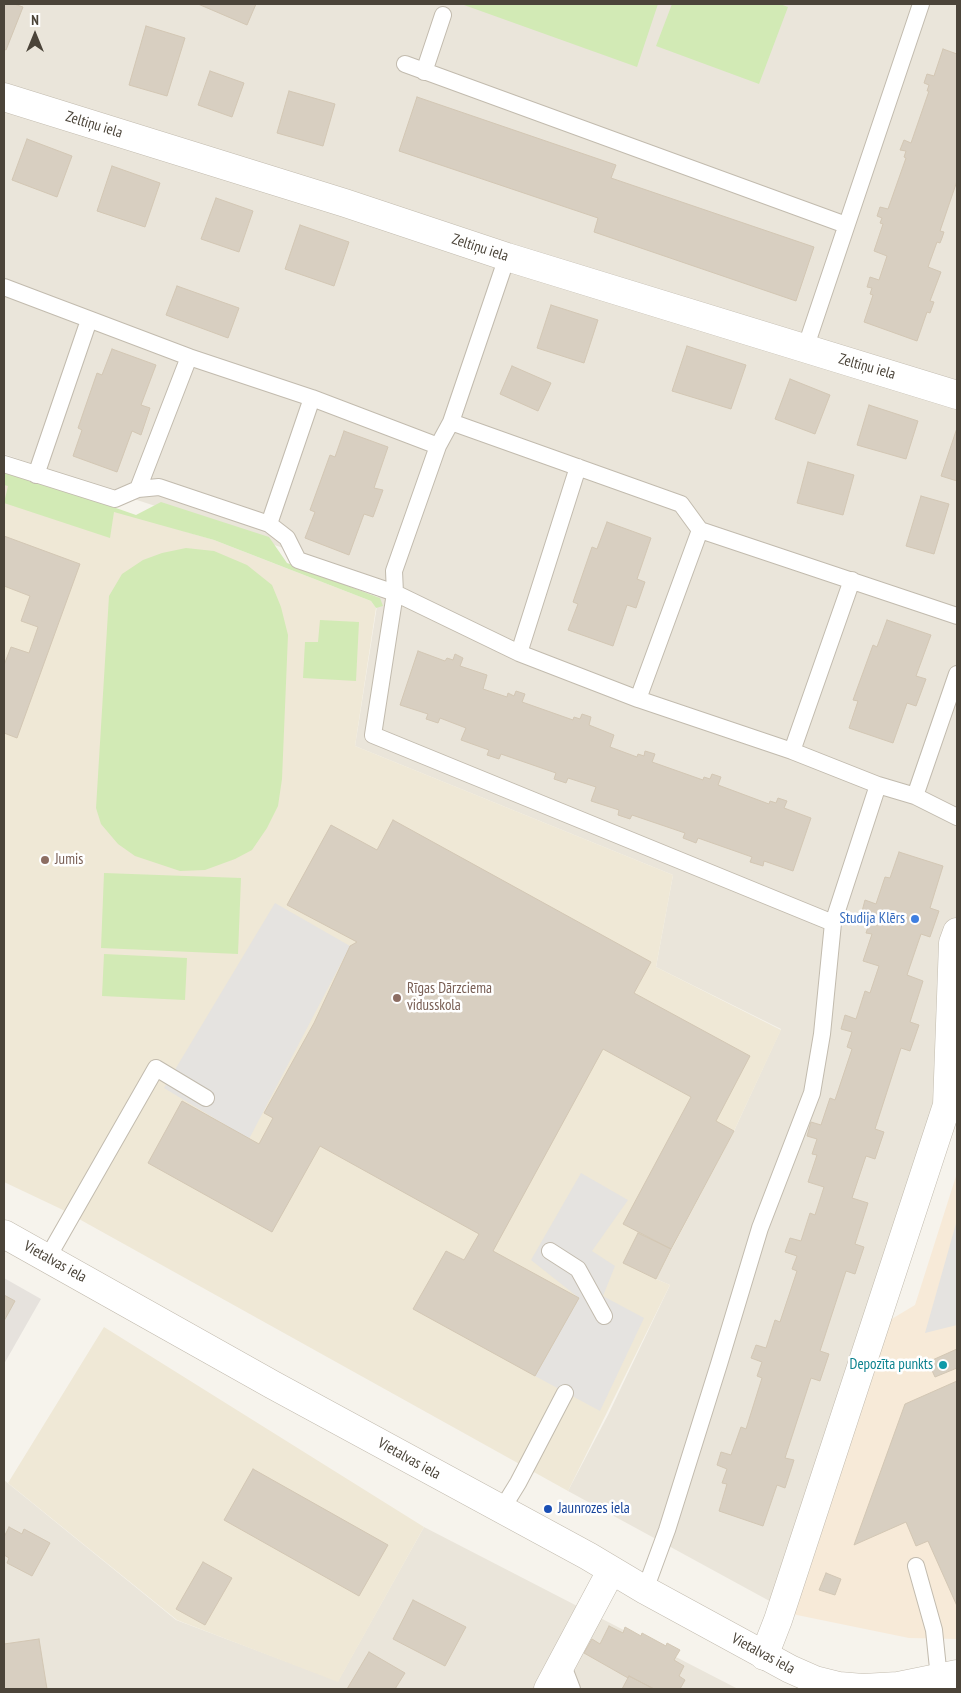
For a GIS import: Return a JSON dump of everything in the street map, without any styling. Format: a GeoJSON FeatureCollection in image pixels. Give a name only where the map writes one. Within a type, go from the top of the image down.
{"type":"FeatureCollection","features":[{"type":"Feature","properties":{"kind":"street","name":"Zeltiņu iela"},"geometry":{"type":"LineString","coordinates":[[4,97],[346,203],[508,257],[957,395]]}},
{"type":"Feature","properties":{"kind":"street"},"geometry":{"type":"LineString","coordinates":[[764,1656],[778,1620],[947,1105],[953,943],[957,932]]}},
{"type":"Feature","properties":{"kind":"street","name":"Vietalvas iela"},"geometry":{"type":"LineString","coordinates":[[4,1234],[814,1684],[863,1688],[898,1686],[948,1676]]}},
{"type":"Feature","properties":{"kind":"street"},"geometry":{"type":"LineString","coordinates":[[548,1689],[612,1571]]}},
{"type":"Feature","properties":{"kind":"lane"},"geometry":{"type":"LineString","coordinates":[[805,349],[921,4]]}},
{"type":"Feature","properties":{"kind":"lane"},"geometry":{"type":"LineString","coordinates":[[424,72],[443,15]]}},
{"type":"Feature","properties":{"kind":"lane"},"geometry":{"type":"LineString","coordinates":[[404,64],[846,225]]}},
{"type":"Feature","properties":{"kind":"lane"},"geometry":{"type":"LineString","coordinates":[[508,257],[451,422],[438,446],[394,571],[395,593],[373,735],[833,923]]}},
{"type":"Feature","properties":{"kind":"lane"},"geometry":{"type":"LineString","coordinates":[[4,287],[88,320],[189,357],[312,398],[438,446]]}},
{"type":"Feature","properties":{"kind":"lane"},"geometry":{"type":"LineString","coordinates":[[36,475],[88,320]]}},
{"type":"Feature","properties":{"kind":"lane"},"geometry":{"type":"LineString","coordinates":[[138,488],[189,357]]}},
{"type":"Feature","properties":{"kind":"lane"},"geometry":{"type":"LineString","coordinates":[[269,524],[312,398]]}},
{"type":"Feature","properties":{"kind":"lane"},"geometry":{"type":"LineString","coordinates":[[451,422],[681,504],[700,530],[957,616]]}},
{"type":"Feature","properties":{"kind":"lane"},"geometry":{"type":"LineString","coordinates":[[4,464],[115,499],[138,488],[159,487],[269,524],[287,538],[298,560],[395,593],[519,653],[638,699],[792,751],[878,785],[915,796],[957,817]]}},
{"type":"Feature","properties":{"kind":"lane"},"geometry":{"type":"LineString","coordinates":[[519,653],[578,468]]}},
{"type":"Feature","properties":{"kind":"lane"},"geometry":{"type":"LineString","coordinates":[[638,699],[700,530]]}},
{"type":"Feature","properties":{"kind":"lane"},"geometry":{"type":"LineString","coordinates":[[792,751],[852,580]]}},
{"type":"Feature","properties":{"kind":"lane"},"geometry":{"type":"LineString","coordinates":[[915,796],[957,674]]}},
{"type":"Feature","properties":{"kind":"lane"},"geometry":{"type":"LineString","coordinates":[[645,1590],[657,1561],[720,1364],[760,1228],[812,1093],[822,1034],[833,923],[878,785]]}},
{"type":"Feature","properties":{"kind":"lane"},"geometry":{"type":"LineString","coordinates":[[48,1258],[156,1068],[206,1098]]}},
{"type":"Feature","properties":{"kind":"lane"},"geometry":{"type":"LineString","coordinates":[[550,1251],[578,1269],[604,1316]]}},
{"type":"Feature","properties":{"kind":"lane"},"geometry":{"type":"LineString","coordinates":[[502,1509],[518,1484],[565,1393]]}},
{"type":"Feature","properties":{"kind":"lane"},"geometry":{"type":"LineString","coordinates":[[916,1566],[948,1676]]}},
{"type":"Feature","properties":{"kind":"lane"},"geometry":{"type":"LineString","coordinates":[[562,1663],[572,1689]]}},
{"type":"Feature","properties":{"kind":"shaded area"},"geometry":{"type":"Polygon","coordinates":[[[4,4],[957,4],[957,1036],[775,1604],[568,1491],[608,1415],[670,1285],[656,1279],[734,1131],[781,1029],[656,967],[673,875],[355,746],[381,580],[4,454],[4,4]]]}},
{"type":"Feature","properties":{"kind":"shaded area","name":"Rīgas Dārzciema vidusskola"},"geometry":{"type":"Polygon","coordinates":[[[4,478],[214,540],[371,601],[376,608],[355,746],[673,875],[656,967],[781,1030],[734,1131],[656,1279],[670,1285],[568,1491],[61,1209],[4,1182],[4,478]]]}},
{"type":"Feature","properties":{"kind":"shaded area"},"geometry":{"type":"Polygon","coordinates":[[[275,903],[350,946],[249,1139],[164,1088],[275,903]]]}},
{"type":"Feature","properties":{"kind":"shaded area"},"geometry":{"type":"Polygon","coordinates":[[[581,1173],[628,1200],[592,1251],[615,1266],[603,1296],[644,1318],[600,1411],[535,1376],[579,1298],[531,1260],[581,1173]]]}},
{"type":"Feature","properties":{"kind":"shaded area"},"geometry":{"type":"Polygon","coordinates":[[[957,1173],[957,1639],[909,1638],[792,1614],[880,1326],[915,1305],[957,1173]]]}},
{"type":"Feature","properties":{"kind":"shaded area"},"geometry":{"type":"Polygon","coordinates":[[[957,1220],[957,1325],[925,1333],[957,1220]]]}},
{"type":"Feature","properties":{"kind":"shaded area"},"geometry":{"type":"Polygon","coordinates":[[[4,1278],[41,1299],[4,1364],[4,1278]]]}},
{"type":"Feature","properties":{"kind":"shaded area"},"geometry":{"type":"Polygon","coordinates":[[[104,1327],[424,1527],[338,1682],[177,1620],[8,1483],[104,1327]]]}},
{"type":"Feature","properties":{"kind":"shaded area"},"geometry":{"type":"Polygon","coordinates":[[[4,1480],[176,1620],[338,1681],[424,1527],[738,1689],[4,1689],[4,1480]]]}},
{"type":"Feature","properties":{"kind":"green space"},"geometry":{"type":"Polygon","coordinates":[[[464,4],[658,4],[637,67],[464,4]]]}},
{"type":"Feature","properties":{"kind":"green space"},"geometry":{"type":"Polygon","coordinates":[[[672,4],[780,4],[788,7],[759,84],[656,46],[672,4]]]}},
{"type":"Feature","properties":{"kind":"green space"},"geometry":{"type":"Polygon","coordinates":[[[4,469],[136,515],[161,502],[269,537],[287,563],[380,598],[383,606],[376,608],[371,601],[214,540],[114,512],[110,538],[4,503],[8,486],[4,485],[4,469]]]}},
{"type":"Feature","properties":{"kind":"green space"},"geometry":{"type":"Polygon","coordinates":[[[186,548],[214,551],[247,565],[272,585],[281,607],[288,635],[282,779],[278,806],[267,828],[252,850],[235,859],[205,870],[180,871],[135,856],[118,844],[101,824],[96,808],[109,596],[122,574],[143,560],[162,553],[186,548]]]}},
{"type":"Feature","properties":{"kind":"green space"},"geometry":{"type":"Polygon","coordinates":[[[320,620],[359,622],[356,681],[303,678],[305,642],[318,642],[320,620]]]}},
{"type":"Feature","properties":{"kind":"green space"},"geometry":{"type":"Polygon","coordinates":[[[104,873],[241,878],[238,954],[101,948],[104,873]]]}},
{"type":"Feature","properties":{"kind":"green space"},"geometry":{"type":"Polygon","coordinates":[[[104,954],[187,958],[185,1000],[102,996],[104,954]]]}},
{"type":"Feature","properties":{"kind":"building"},"geometry":{"type":"Polygon","coordinates":[[[4,4],[14,4],[23,7],[6,50],[4,49],[4,4]]]}},
{"type":"Feature","properties":{"kind":"building"},"geometry":{"type":"Polygon","coordinates":[[[198,4],[256,4],[247,25],[198,4]]]}},
{"type":"Feature","properties":{"kind":"building"},"geometry":{"type":"Polygon","coordinates":[[[146,26],[185,38],[167,96],[129,85],[146,26]]]}},
{"type":"Feature","properties":{"kind":"building"},"geometry":{"type":"Polygon","coordinates":[[[943,49],[957,54],[957,181],[940,231],[944,232],[942,238],[940,243],[937,242],[928,267],[941,272],[930,301],[934,302],[930,313],[927,312],[917,341],[864,322],[873,295],[870,294],[872,288],[867,287],[870,277],[879,280],[887,256],[874,251],[883,224],[880,223],[882,218],[877,216],[880,207],[888,209],[906,158],[904,157],[906,151],[900,150],[904,140],[911,143],[929,91],[927,91],[929,85],[924,83],[927,74],[934,76],[943,49]]]}},
{"type":"Feature","properties":{"kind":"building"},"geometry":{"type":"Polygon","coordinates":[[[210,71],[244,83],[232,117],[198,105],[210,71]]]}},
{"type":"Feature","properties":{"kind":"building"},"geometry":{"type":"Polygon","coordinates":[[[289,91],[335,104],[323,146],[277,133],[289,91]]]}},
{"type":"Feature","properties":{"kind":"building"},"geometry":{"type":"Polygon","coordinates":[[[417,97],[616,165],[611,178],[814,247],[796,301],[594,232],[598,218],[399,151],[417,97]]]}},
{"type":"Feature","properties":{"kind":"building"},"geometry":{"type":"Polygon","coordinates":[[[27,139],[72,156],[57,197],[12,180],[27,139]]]}},
{"type":"Feature","properties":{"kind":"building"},"geometry":{"type":"Polygon","coordinates":[[[112,166],[160,183],[145,227],[97,211],[112,166]]]}},
{"type":"Feature","properties":{"kind":"building"},"geometry":{"type":"Polygon","coordinates":[[[216,198],[253,211],[239,252],[201,239],[216,198]]]}},
{"type":"Feature","properties":{"kind":"building"},"geometry":{"type":"Polygon","coordinates":[[[300,225],[349,242],[334,286],[285,269],[300,225]]]}},
{"type":"Feature","properties":{"kind":"building"},"geometry":{"type":"Polygon","coordinates":[[[177,286],[239,308],[228,338],[166,315],[177,286]]]}},
{"type":"Feature","properties":{"kind":"building"},"geometry":{"type":"Polygon","coordinates":[[[551,305],[598,320],[584,363],[537,348],[551,305]]]}},
{"type":"Feature","properties":{"kind":"building"},"geometry":{"type":"Polygon","coordinates":[[[687,346],[746,365],[731,409],[672,391],[687,346]]]}},
{"type":"Feature","properties":{"kind":"building"},"geometry":{"type":"Polygon","coordinates":[[[112,349],[156,365],[141,405],[150,408],[141,435],[132,431],[117,472],[73,456],[82,430],[78,428],[97,373],[102,375],[112,349]]]}},
{"type":"Feature","properties":{"kind":"building"},"geometry":{"type":"Polygon","coordinates":[[[512,366],[551,383],[538,411],[500,394],[512,366]]]}},
{"type":"Feature","properties":{"kind":"building"},"geometry":{"type":"Polygon","coordinates":[[[790,379],[830,395],[815,434],[775,419],[790,379]]]}},
{"type":"Feature","properties":{"kind":"building"},"geometry":{"type":"Polygon","coordinates":[[[869,405],[918,421],[906,459],[857,445],[869,405]]]}},
{"type":"Feature","properties":{"kind":"building"},"geometry":{"type":"Polygon","coordinates":[[[344,431],[388,447],[374,488],[383,490],[373,517],[364,514],[349,555],[305,538],[315,512],[310,510],[330,455],[335,457],[344,431]]]}},
{"type":"Feature","properties":{"kind":"building"},"geometry":{"type":"Polygon","coordinates":[[[957,432],[957,481],[941,476],[957,432]]]}},
{"type":"Feature","properties":{"kind":"building"},"geometry":{"type":"Polygon","coordinates":[[[808,462],[854,475],[843,515],[797,503],[808,462]]]}},
{"type":"Feature","properties":{"kind":"building"},"geometry":{"type":"Polygon","coordinates":[[[921,496],[949,504],[934,554],[906,546],[921,496]]]}},
{"type":"Feature","properties":{"kind":"building"},"geometry":{"type":"Polygon","coordinates":[[[607,522],[651,538],[637,579],[645,582],[636,608],[627,605],[613,646],[568,630],[578,604],[573,602],[592,547],[597,549],[607,522]]]}},
{"type":"Feature","properties":{"kind":"building"},"geometry":{"type":"Polygon","coordinates":[[[4,536],[80,564],[17,738],[4,733],[4,665],[11,647],[29,653],[38,627],[21,621],[30,596],[4,586],[4,536]]]}},
{"type":"Feature","properties":{"kind":"building"},"geometry":{"type":"Polygon","coordinates":[[[887,620],[931,635],[916,676],[926,679],[916,706],[907,703],[893,743],[849,728],[858,701],[853,700],[873,645],[877,647],[887,620]]]}},
{"type":"Feature","properties":{"kind":"building"},"geometry":{"type":"Polygon","coordinates":[[[418,651],[445,661],[447,658],[453,660],[455,654],[463,658],[460,666],[487,675],[483,689],[507,697],[508,693],[514,696],[516,691],[525,694],[522,702],[573,720],[574,717],[580,719],[582,714],[591,717],[589,725],[614,735],[610,747],[637,757],[638,754],[644,756],[645,751],[655,754],[652,762],[703,780],[704,777],[710,779],[712,774],[721,777],[718,785],[769,804],[770,801],[776,803],[778,798],[787,801],[784,808],[811,818],[793,871],[764,861],[763,866],[750,862],[752,857],[698,838],[696,843],[683,838],[685,833],[632,815],[630,819],[618,815],[619,810],[591,801],[596,787],[568,778],[566,783],[554,779],[556,773],[501,754],[499,759],[487,755],[489,750],[461,740],[466,728],[440,718],[438,723],[426,719],[428,714],[400,705],[418,651]]]}},
{"type":"Feature","properties":{"kind":"building"},"geometry":{"type":"Polygon","coordinates":[[[393,820],[651,962],[634,993],[750,1056],[716,1121],[734,1131],[671,1249],[623,1224],[691,1097],[603,1049],[493,1251],[579,1298],[535,1376],[413,1309],[446,1251],[464,1260],[479,1234],[320,1146],[272,1232],[148,1163],[182,1101],[259,1144],[273,1118],[264,1113],[314,1023],[350,946],[357,942],[287,905],[331,825],[377,850],[393,820]]]}},
{"type":"Feature","properties":{"kind":"building"},"geometry":{"type":"Polygon","coordinates":[[[899,852],[943,866],[930,908],[939,911],[930,937],[921,934],[907,975],[923,981],[910,1022],[919,1025],[910,1051],[901,1048],[875,1129],[884,1132],[875,1159],[866,1156],[852,1198],[868,1203],[855,1244],[864,1247],[855,1274],[846,1271],[820,1351],[829,1354],[820,1381],[811,1378],[785,1458],[794,1460],[785,1488],[777,1485],[763,1526],[719,1511],[727,1484],[722,1483],[727,1469],[717,1465],[721,1452],[731,1455],[741,1427],[746,1429],[762,1378],[757,1376],[762,1362],[751,1358],[756,1345],[766,1348],[775,1320],[780,1322],[797,1271],[792,1269],[797,1256],[785,1252],[790,1238],[801,1241],[810,1213],[815,1215],[824,1187],[808,1182],[817,1155],[812,1154],[817,1139],[807,1136],[811,1122],[821,1125],[830,1098],[835,1100],[852,1049],[847,1047],[852,1032],[841,1029],[845,1015],[856,1019],[865,991],[870,993],[879,966],[863,961],[872,934],[866,933],[871,918],[861,915],[865,900],[876,904],[885,877],[890,878],[899,852]]]}},
{"type":"Feature","properties":{"kind":"building"},"geometry":{"type":"Polygon","coordinates":[[[638,1233],[671,1249],[656,1279],[623,1263],[638,1233]]]}},
{"type":"Feature","properties":{"kind":"building"},"geometry":{"type":"Polygon","coordinates":[[[4,1295],[15,1301],[4,1321],[4,1295]]]}},
{"type":"Feature","properties":{"kind":"building","name":"Depozīta punkts"},"geometry":{"type":"Polygon","coordinates":[[[957,1349],[957,1368],[935,1377],[928,1362],[957,1349]]]}},
{"type":"Feature","properties":{"kind":"building"},"geometry":{"type":"Polygon","coordinates":[[[957,1381],[957,1606],[928,1541],[916,1546],[906,1522],[854,1545],[905,1404],[957,1381]]]}},
{"type":"Feature","properties":{"kind":"building"},"geometry":{"type":"Polygon","coordinates":[[[253,1469],[388,1545],[359,1596],[224,1520],[253,1469]]]}},
{"type":"Feature","properties":{"kind":"building"},"geometry":{"type":"Polygon","coordinates":[[[9,1527],[22,1534],[24,1529],[50,1543],[32,1576],[7,1563],[9,1558],[4,1555],[4,1537],[9,1527]]]}},
{"type":"Feature","properties":{"kind":"building"},"geometry":{"type":"Polygon","coordinates":[[[203,1562],[232,1578],[205,1625],[176,1609],[203,1562]]]}},
{"type":"Feature","properties":{"kind":"building"},"geometry":{"type":"Polygon","coordinates":[[[826,1573],[841,1579],[835,1595],[819,1590],[826,1573]]]}},
{"type":"Feature","properties":{"kind":"building"},"geometry":{"type":"Polygon","coordinates":[[[413,1600],[466,1627],[445,1666],[393,1639],[413,1600]]]}},
{"type":"Feature","properties":{"kind":"building"},"geometry":{"type":"Polygon","coordinates":[[[609,1626],[623,1633],[625,1627],[641,1636],[642,1633],[666,1646],[667,1643],[680,1650],[674,1660],[684,1666],[679,1676],[685,1680],[680,1689],[654,1689],[629,1676],[628,1678],[584,1653],[592,1639],[600,1644],[609,1626]]]}},
{"type":"Feature","properties":{"kind":"building"},"geometry":{"type":"Polygon","coordinates":[[[39,1639],[47,1689],[4,1689],[4,1644],[39,1639]]]}},
{"type":"Feature","properties":{"kind":"building"},"geometry":{"type":"Polygon","coordinates":[[[369,1652],[405,1673],[395,1689],[347,1689],[369,1652]]]}},
{"type":"Feature","properties":{"kind":"building"},"geometry":{"type":"Polygon","coordinates":[[[629,1676],[654,1689],[622,1689],[629,1676]]]}},
{"type":"Feature","properties":{"kind":"place","name":"Jumis"},"geometry":{"type":"Point","coordinates":[45,860]}},
{"type":"Feature","properties":{"kind":"place","name":"Studija Klērs"},"geometry":{"type":"Point","coordinates":[915,919]}},
{"type":"Feature","properties":{"kind":"place","name":"Rīgas Dārzciema vidusskola"},"geometry":{"type":"Point","coordinates":[397,998]}},
{"type":"Feature","properties":{"kind":"place","name":"Depozīta punkts"},"geometry":{"type":"Point","coordinates":[943,1365]}},
{"type":"Feature","properties":{"kind":"place","name":"Jaunrozes iela"},"geometry":{"type":"Point","coordinates":[548,1509]}}]}
